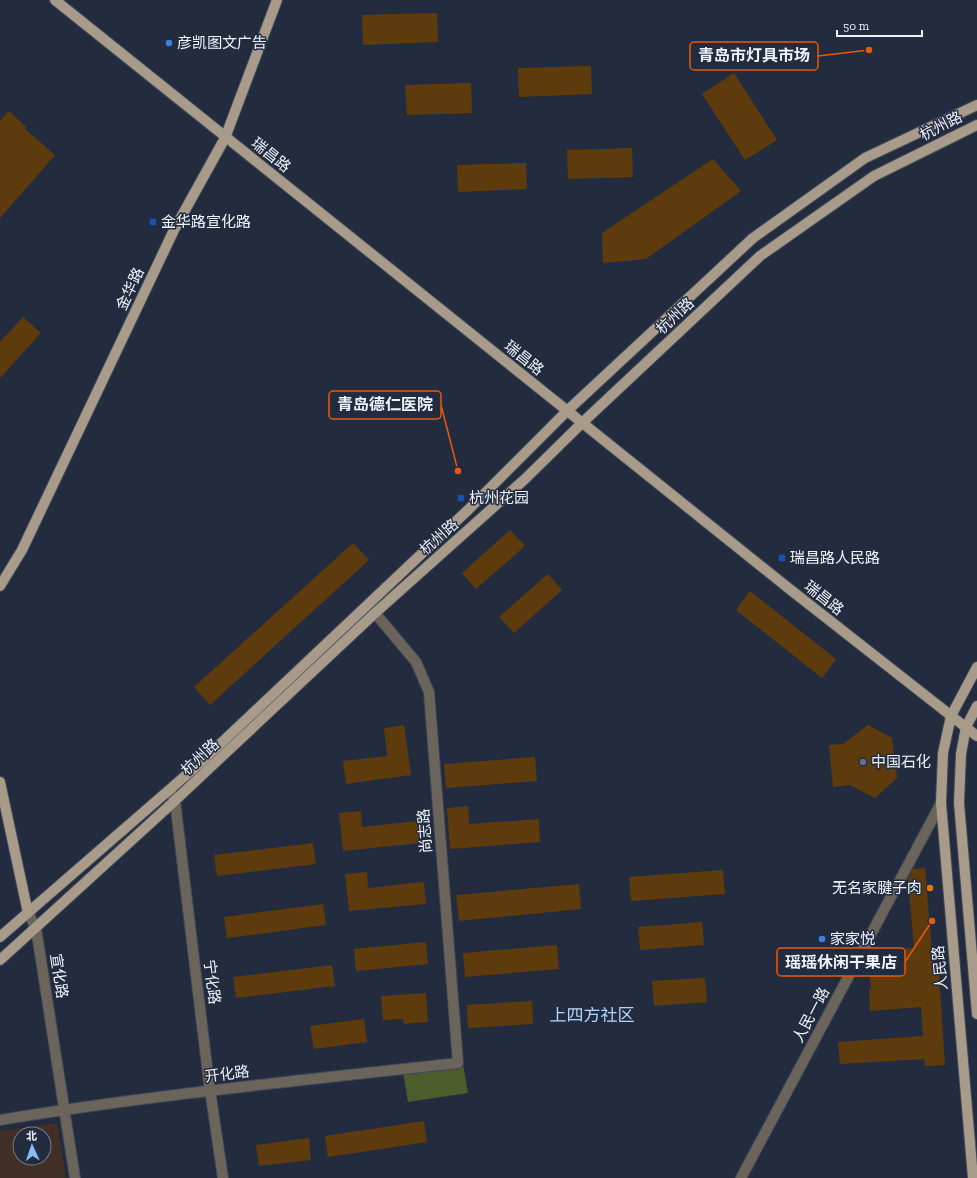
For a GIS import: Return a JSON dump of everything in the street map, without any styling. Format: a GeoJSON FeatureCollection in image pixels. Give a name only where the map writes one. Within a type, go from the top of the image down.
{"type":"FeatureCollection","features":[{"type":"Feature","properties":{"kind":"main road","name":"瑞昌路"},"geometry":{"type":"LineString","coordinates":[[55,0],[225,138],[787,587],[977,736]]}},
{"type":"Feature","properties":{"kind":"main road","name":"金华路"},"geometry":{"type":"LineString","coordinates":[[0,586],[22,550],[174,230],[225,138],[277,0]]}},
{"type":"Feature","properties":{"kind":"main road","name":"杭州路"},"geometry":{"type":"LineString","coordinates":[[0,937],[170,790],[469,509],[567,411],[754,238],[865,158],[977,105]]}},
{"type":"Feature","properties":{"kind":"main road","name":"杭州路"},"geometry":{"type":"LineString","coordinates":[[0,960],[175,801],[375,613],[526,480],[582,423],[760,256],[874,176],[977,125]]}},
{"type":"Feature","properties":{"kind":"main road","name":"人民路"},"geometry":{"type":"LineString","coordinates":[[973,1178],[942,803],[943,753],[950,716],[977,667]]}},
{"type":"Feature","properties":{"kind":"main road"},"geometry":{"type":"LineString","coordinates":[[977,706],[966,726],[961,754],[959,803],[977,1014]]}},
{"type":"Feature","properties":{"kind":"main road","name":"宣化路"},"geometry":{"type":"LineString","coordinates":[[0,782],[28,913]]}},
{"type":"Feature","properties":{"kind":"street","name":"尚志路"},"geometry":{"type":"LineString","coordinates":[[375,613],[416,662],[429,692],[458,1063]]}},
{"type":"Feature","properties":{"kind":"street","name":"宁化路"},"geometry":{"type":"LineString","coordinates":[[170,790],[175,801],[223,1178]]}},
{"type":"Feature","properties":{"kind":"street","name":"人民一路"},"geometry":{"type":"LineString","coordinates":[[741,1178],[942,803]]}},
{"type":"Feature","properties":{"kind":"street","name":"宣化路"},"geometry":{"type":"LineString","coordinates":[[28,913],[36,928],[75,1178]]}},
{"type":"Feature","properties":{"kind":"street","name":"开化路"},"geometry":{"type":"LineString","coordinates":[[0,1120],[211,1090],[458,1063]]}},
{"type":"Feature","properties":{"kind":"shaded area"},"geometry":{"type":"Polygon","coordinates":[[[57,1123],[66,1178],[0,1178],[0,1131],[12,1129],[12,1166],[52,1166],[52,1126],[36,1126],[57,1123]]]}},
{"type":"Feature","properties":{"kind":"green space"},"geometry":{"type":"Polygon","coordinates":[[[463,1064],[468,1093],[408,1102],[403,1073],[463,1064]]]}},
{"type":"Feature","properties":{"kind":"building"},"geometry":{"type":"Polygon","coordinates":[[[437,13],[438,42],[363,45],[362,15],[437,13]]]}},
{"type":"Feature","properties":{"kind":"building"},"geometry":{"type":"Polygon","coordinates":[[[591,66],[592,94],[519,97],[518,68],[591,66]]]}},
{"type":"Feature","properties":{"kind":"building"},"geometry":{"type":"Polygon","coordinates":[[[734,73],[777,140],[745,160],[702,94],[734,73]]]}},
{"type":"Feature","properties":{"kind":"building"},"geometry":{"type":"Polygon","coordinates":[[[471,83],[472,113],[407,115],[405,85],[471,83]]]}},
{"type":"Feature","properties":{"kind":"building"},"geometry":{"type":"Polygon","coordinates":[[[9,111],[26,127],[25,129],[55,155],[0,218],[0,121],[9,111]]]}},
{"type":"Feature","properties":{"kind":"building"},"geometry":{"type":"Polygon","coordinates":[[[632,148],[633,177],[568,179],[567,150],[632,148]]]}},
{"type":"Feature","properties":{"kind":"building"},"geometry":{"type":"Polygon","coordinates":[[[713,159],[741,191],[646,259],[603,263],[602,233],[713,159]]]}},
{"type":"Feature","properties":{"kind":"building"},"geometry":{"type":"Polygon","coordinates":[[[526,163],[527,189],[458,192],[457,165],[526,163]]]}},
{"type":"Feature","properties":{"kind":"building"},"geometry":{"type":"Polygon","coordinates":[[[23,317],[41,333],[0,378],[0,342],[23,317]]]}},
{"type":"Feature","properties":{"kind":"building"},"geometry":{"type":"Polygon","coordinates":[[[510,530],[525,546],[476,589],[462,573],[510,530]]]}},
{"type":"Feature","properties":{"kind":"building"},"geometry":{"type":"Polygon","coordinates":[[[353,543],[369,560],[210,705],[194,687],[353,543]]]}},
{"type":"Feature","properties":{"kind":"building"},"geometry":{"type":"Polygon","coordinates":[[[548,574],[562,590],[514,633],[499,617],[548,574]]]}},
{"type":"Feature","properties":{"kind":"building"},"geometry":{"type":"Polygon","coordinates":[[[750,591],[836,659],[822,678],[736,610],[750,591]]]}},
{"type":"Feature","properties":{"kind":"building"},"geometry":{"type":"Polygon","coordinates":[[[404,725],[411,775],[346,784],[343,761],[387,756],[384,728],[404,725]]]}},
{"type":"Feature","properties":{"kind":"building","name":"中国石化"},"geometry":{"type":"Polygon","coordinates":[[[868,725],[892,738],[897,778],[875,798],[850,785],[833,787],[829,745],[843,744],[868,725]]]}},
{"type":"Feature","properties":{"kind":"building"},"geometry":{"type":"Polygon","coordinates":[[[535,757],[537,781],[446,788],[444,764],[535,757]]]}},
{"type":"Feature","properties":{"kind":"building"},"geometry":{"type":"Polygon","coordinates":[[[468,806],[469,824],[539,819],[540,842],[450,849],[447,808],[468,806]]]}},
{"type":"Feature","properties":{"kind":"building"},"geometry":{"type":"Polygon","coordinates":[[[361,811],[362,827],[418,821],[420,843],[343,851],[339,813],[361,811]]]}},
{"type":"Feature","properties":{"kind":"building"},"geometry":{"type":"Polygon","coordinates":[[[313,843],[316,864],[217,876],[214,855],[313,843]]]}},
{"type":"Feature","properties":{"kind":"building"},"geometry":{"type":"Polygon","coordinates":[[[925,868],[934,974],[939,974],[945,1065],[925,1066],[924,1059],[840,1064],[838,1042],[923,1036],[921,1007],[870,1011],[869,989],[871,989],[868,953],[869,951],[914,948],[908,879],[913,869],[925,868]]]}},
{"type":"Feature","properties":{"kind":"building"},"geometry":{"type":"Polygon","coordinates":[[[723,870],[725,894],[631,901],[629,877],[723,870]]]}},
{"type":"Feature","properties":{"kind":"building"},"geometry":{"type":"Polygon","coordinates":[[[367,872],[368,888],[424,882],[426,904],[349,911],[345,874],[367,872]]]}},
{"type":"Feature","properties":{"kind":"building"},"geometry":{"type":"Polygon","coordinates":[[[579,884],[581,909],[459,921],[456,895],[579,884]]]}},
{"type":"Feature","properties":{"kind":"building"},"geometry":{"type":"Polygon","coordinates":[[[323,904],[326,925],[227,938],[224,917],[323,904]]]}},
{"type":"Feature","properties":{"kind":"building"},"geometry":{"type":"Polygon","coordinates":[[[702,922],[704,945],[640,950],[638,927],[702,922]]]}},
{"type":"Feature","properties":{"kind":"building"},"geometry":{"type":"Polygon","coordinates":[[[426,942],[428,964],[356,971],[354,949],[426,942]]]}},
{"type":"Feature","properties":{"kind":"building"},"geometry":{"type":"Polygon","coordinates":[[[557,945],[559,969],[465,977],[463,953],[557,945]]]}},
{"type":"Feature","properties":{"kind":"building"},"geometry":{"type":"Polygon","coordinates":[[[332,965],[335,986],[236,998],[233,977],[332,965]]]}},
{"type":"Feature","properties":{"kind":"building"},"geometry":{"type":"Polygon","coordinates":[[[705,978],[707,1002],[654,1006],[652,981],[705,978]]]}},
{"type":"Feature","properties":{"kind":"building"},"geometry":{"type":"Polygon","coordinates":[[[426,993],[428,1022],[404,1024],[403,1019],[383,1020],[381,996],[426,993]]]}},
{"type":"Feature","properties":{"kind":"building"},"geometry":{"type":"Polygon","coordinates":[[[532,1001],[533,1024],[468,1028],[467,1005],[532,1001]]]}},
{"type":"Feature","properties":{"kind":"building"},"geometry":{"type":"Polygon","coordinates":[[[364,1019],[367,1042],[314,1049],[310,1026],[364,1019]]]}},
{"type":"Feature","properties":{"kind":"building"},"geometry":{"type":"Polygon","coordinates":[[[424,1121],[427,1142],[328,1157],[325,1136],[424,1121]]]}},
{"type":"Feature","properties":{"kind":"building"},"geometry":{"type":"Polygon","coordinates":[[[309,1138],[311,1160],[259,1166],[256,1145],[309,1138]]]}},
{"type":"Feature","properties":{"kind":"place","name":"彦凯图文广告"},"geometry":{"type":"Point","coordinates":[169,43]}},
{"type":"Feature","properties":{"kind":"place","name":"青岛市灯具市场"},"geometry":{"type":"Point","coordinates":[869,50]}},
{"type":"Feature","properties":{"kind":"place","name":"金华路宣化路"},"geometry":{"type":"Point","coordinates":[153,222]}},
{"type":"Feature","properties":{"kind":"place","name":"青岛德仁医院"},"geometry":{"type":"Point","coordinates":[458,471]}},
{"type":"Feature","properties":{"kind":"place","name":"杭州花园"},"geometry":{"type":"Point","coordinates":[461,498]}},
{"type":"Feature","properties":{"kind":"place","name":"瑞昌路人民路"},"geometry":{"type":"Point","coordinates":[782,558]}},
{"type":"Feature","properties":{"kind":"place","name":"中国石化"},"geometry":{"type":"Point","coordinates":[863,762]}},
{"type":"Feature","properties":{"kind":"place","name":"无名家腱子肉"},"geometry":{"type":"Point","coordinates":[930,888]}},
{"type":"Feature","properties":{"kind":"place","name":"瑶瑶休闲干果店"},"geometry":{"type":"Point","coordinates":[932,921]}},
{"type":"Feature","properties":{"kind":"place","name":"家家悦"},"geometry":{"type":"Point","coordinates":[822,939]}},
{"type":"Feature","properties":{"kind":"district","name":"上四方社区"},"geometry":{"type":"Point","coordinates":[592,1015]}}]}
